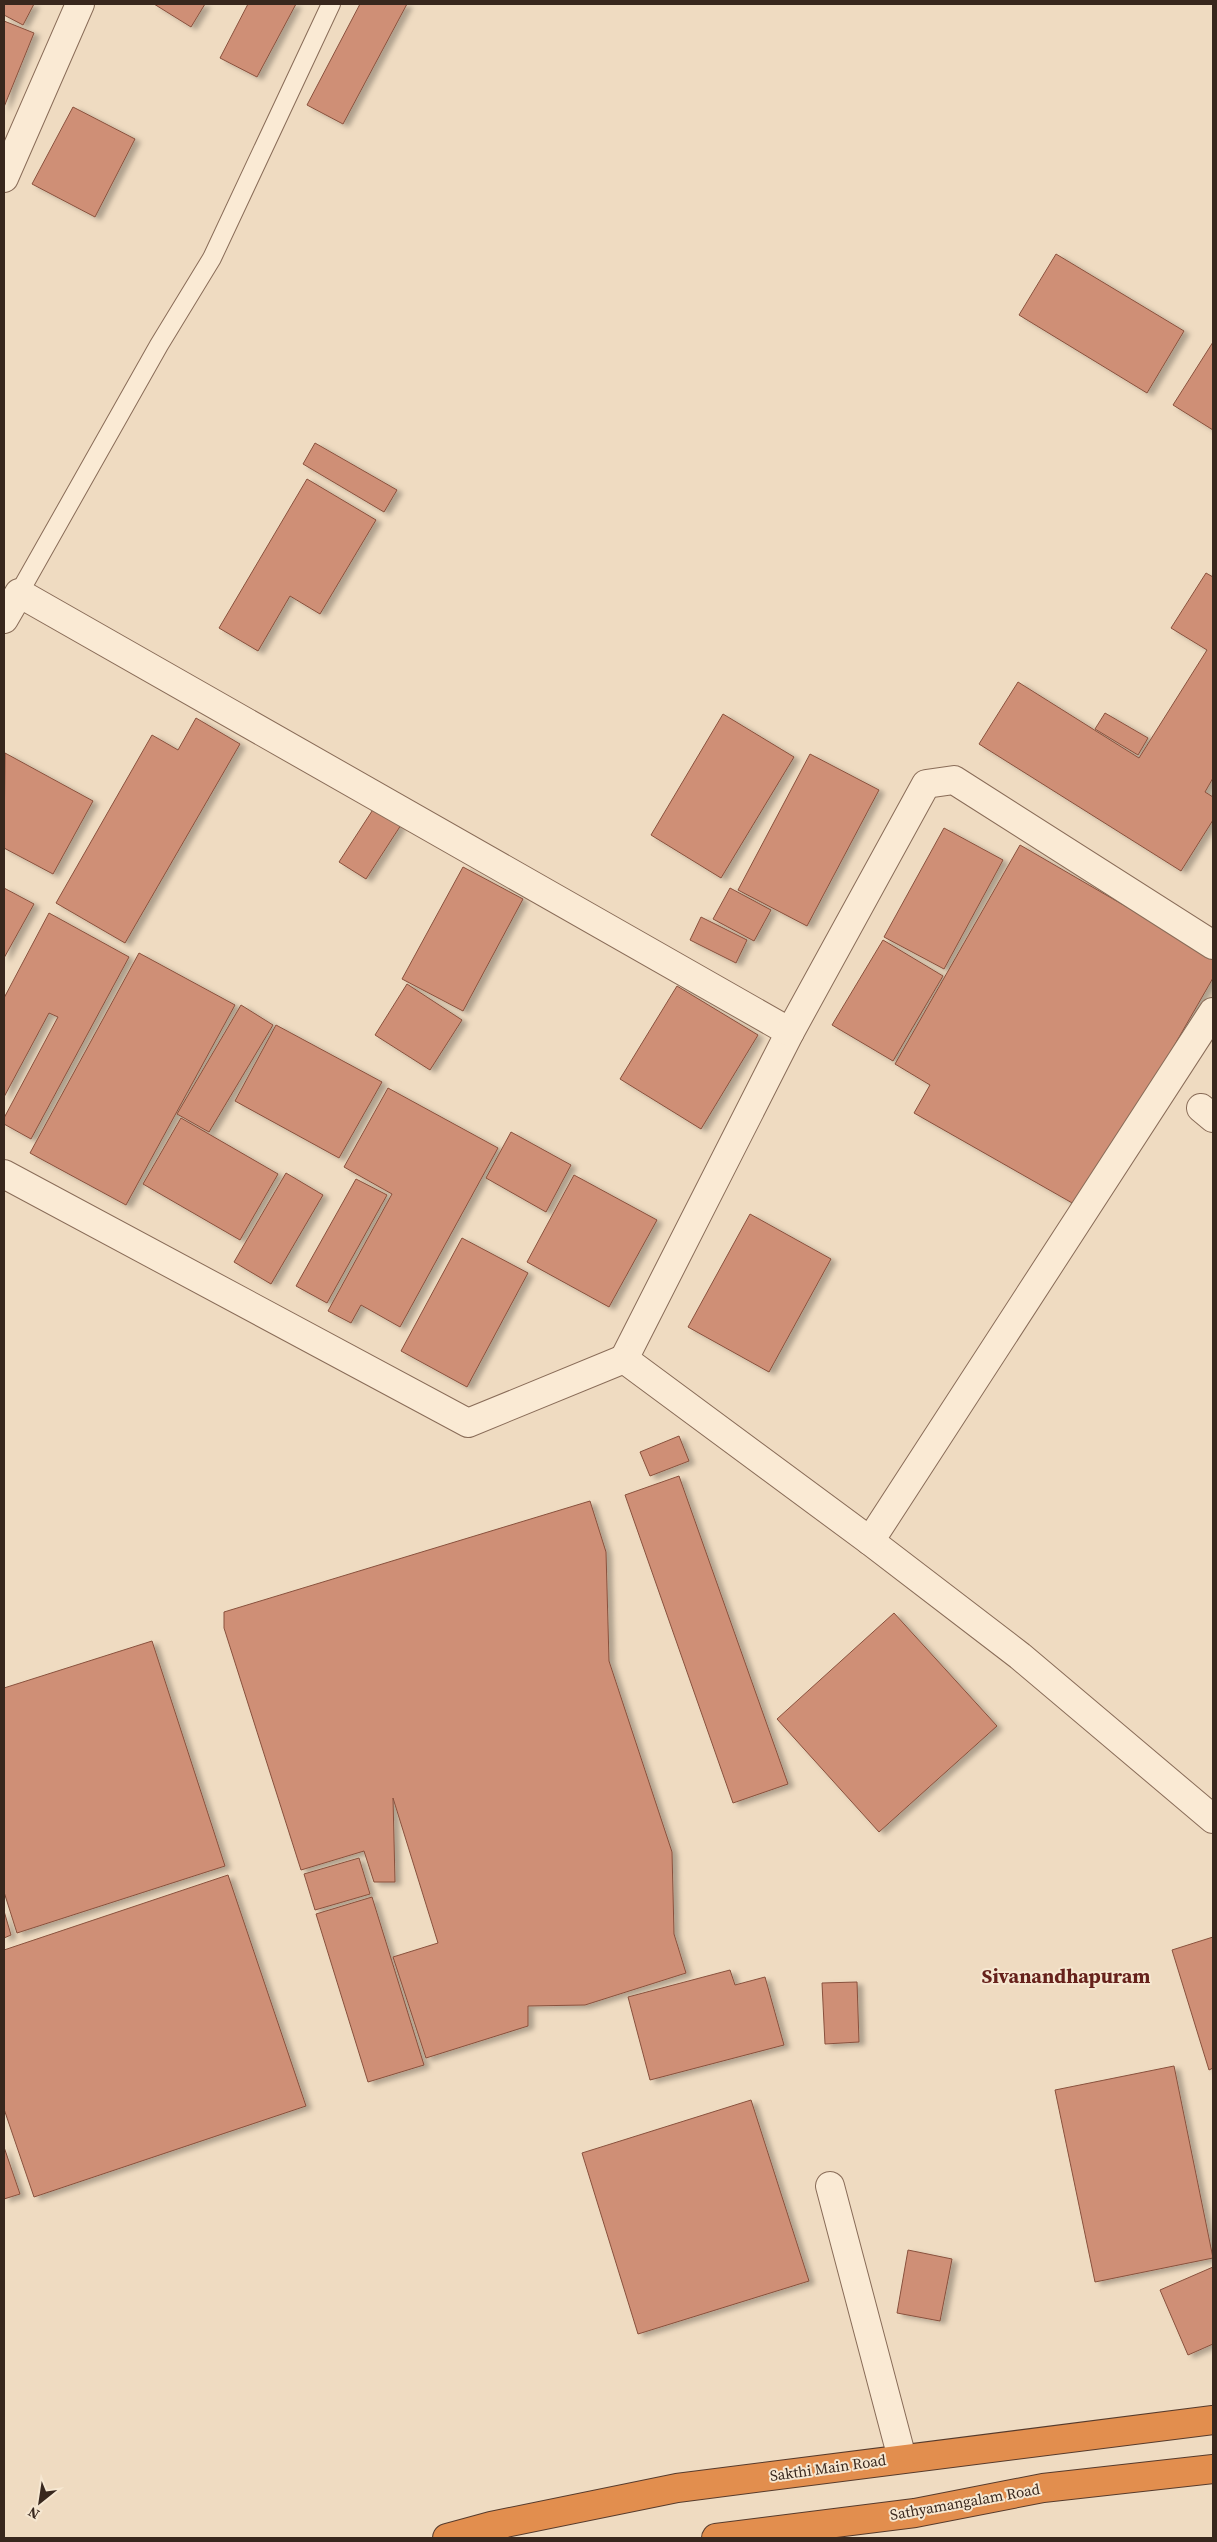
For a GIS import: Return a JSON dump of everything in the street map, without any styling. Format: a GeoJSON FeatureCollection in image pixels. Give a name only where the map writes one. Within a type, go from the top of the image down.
{"type":"FeatureCollection","features":[{"type":"Feature","properties":{"kind":"highway","name":"Sakthi Main Road"},"geometry":{"type":"LineString","coordinates":[[447,2538],[491,2526],[677,2488],[1213,2420]]}},
{"type":"Feature","properties":{"kind":"highway","name":"Sathyamangalam Road"},"geometry":{"type":"LineString","coordinates":[[716,2538],[915,2513],[1043,2488],[1213,2469]]}},
{"type":"Feature","properties":{"kind":"street"},"geometry":{"type":"LineString","coordinates":[[4,178],[80,4]]}},
{"type":"Feature","properties":{"kind":"street"},"geometry":{"type":"LineString","coordinates":[[4,619],[19,593],[790,1032]]}},
{"type":"Feature","properties":{"kind":"street"},"geometry":{"type":"LineString","coordinates":[[4,1174],[468,1423],[624,1359],[790,1032],[926,784],[954,780],[1213,945]]}},
{"type":"Feature","properties":{"kind":"street"},"geometry":{"type":"LineString","coordinates":[[870,1541],[1213,1012]]}},
{"type":"Feature","properties":{"kind":"street"},"geometry":{"type":"LineString","coordinates":[[624,1359],[870,1541],[1020,1656],[1213,1819]]}},
{"type":"Feature","properties":{"kind":"street"},"geometry":{"type":"LineString","coordinates":[[830,2186],[902,2458]]}},
{"type":"Feature","properties":{"kind":"lane"},"geometry":{"type":"LineString","coordinates":[[19,593],[159,345],[212,258],[331,4]]}},
{"type":"Feature","properties":{"kind":"building"},"geometry":{"type":"Polygon","coordinates":[[[4,4],[34,4],[23,25],[4,15],[4,4]]]}},
{"type":"Feature","properties":{"kind":"building"},"geometry":{"type":"Polygon","coordinates":[[[154,4],[205,4],[191,27],[154,4]]]}},
{"type":"Feature","properties":{"kind":"building"},"geometry":{"type":"Polygon","coordinates":[[[248,4],[296,4],[257,77],[220,58],[248,4]]]}},
{"type":"Feature","properties":{"kind":"building"},"geometry":{"type":"Polygon","coordinates":[[[360,4],[407,4],[343,124],[307,105],[360,4]]]}},
{"type":"Feature","properties":{"kind":"building"},"geometry":{"type":"Polygon","coordinates":[[[4,21],[34,33],[4,107],[4,21]]]}},
{"type":"Feature","properties":{"kind":"building"},"geometry":{"type":"Polygon","coordinates":[[[73,107],[135,139],[95,217],[32,184],[73,107]]]}},
{"type":"Feature","properties":{"kind":"building"},"geometry":{"type":"Polygon","coordinates":[[[1056,254],[1184,331],[1147,393],[1019,315],[1056,254]]]}},
{"type":"Feature","properties":{"kind":"building"},"geometry":{"type":"Polygon","coordinates":[[[1213,342],[1213,430],[1173,405],[1213,342]]]}},
{"type":"Feature","properties":{"kind":"building"},"geometry":{"type":"Polygon","coordinates":[[[315,443],[397,490],[384,512],[303,464],[315,443]]]}},
{"type":"Feature","properties":{"kind":"building"},"geometry":{"type":"Polygon","coordinates":[[[307,479],[376,520],[320,614],[290,596],[258,651],[219,628],[307,479]]]}},
{"type":"Feature","properties":{"kind":"building"},"geometry":{"type":"Polygon","coordinates":[[[1206,573],[1213,577],[1213,778],[1205,792],[1213,797],[1213,820],[1181,871],[979,744],[1018,682],[1139,758],[1207,650],[1171,628],[1206,573]]]}},
{"type":"Feature","properties":{"kind":"building"},"geometry":{"type":"Polygon","coordinates":[[[1105,713],[1148,738],[1138,755],[1095,729],[1105,713]]]}},
{"type":"Feature","properties":{"kind":"building"},"geometry":{"type":"Polygon","coordinates":[[[723,714],[794,757],[721,878],[651,835],[723,714]]]}},
{"type":"Feature","properties":{"kind":"building"},"geometry":{"type":"Polygon","coordinates":[[[196,718],[240,744],[125,943],[56,903],[152,735],[178,750],[196,718]]]}},
{"type":"Feature","properties":{"kind":"building"},"geometry":{"type":"Polygon","coordinates":[[[5,753],[93,801],[53,874],[4,848],[5,753]]]}},
{"type":"Feature","properties":{"kind":"building"},"geometry":{"type":"Polygon","coordinates":[[[810,754],[879,790],[807,926],[738,890],[810,754]]]}},
{"type":"Feature","properties":{"kind":"building"},"geometry":{"type":"Polygon","coordinates":[[[374,808],[401,825],[366,879],[339,862],[374,808]]]}},
{"type":"Feature","properties":{"kind":"building"},"geometry":{"type":"Polygon","coordinates":[[[944,828],[1003,860],[944,969],[884,937],[944,828]]]}},
{"type":"Feature","properties":{"kind":"building"},"geometry":{"type":"Polygon","coordinates":[[[1020,845],[1213,957],[1213,978],[1081,1208],[914,1113],[930,1085],[895,1064],[1020,845]]]}},
{"type":"Feature","properties":{"kind":"building"},"geometry":{"type":"Polygon","coordinates":[[[463,867],[523,899],[463,1011],[402,979],[463,867]]]}},
{"type":"Feature","properties":{"kind":"building"},"geometry":{"type":"Polygon","coordinates":[[[4,888],[34,904],[4,958],[4,888]]]}},
{"type":"Feature","properties":{"kind":"building"},"geometry":{"type":"Polygon","coordinates":[[[730,888],[771,910],[754,941],[713,919],[730,888]]]}},
{"type":"Feature","properties":{"kind":"building"},"geometry":{"type":"Polygon","coordinates":[[[49,913],[129,957],[31,1139],[4,1124],[4,1118],[58,1017],[49,1013],[4,1097],[4,998],[49,913]]]}},
{"type":"Feature","properties":{"kind":"building"},"geometry":{"type":"Polygon","coordinates":[[[701,917],[747,940],[736,963],[690,940],[701,917]]]}},
{"type":"Feature","properties":{"kind":"building"},"geometry":{"type":"Polygon","coordinates":[[[883,940],[943,976],[893,1061],[832,1025],[883,940]]]}},
{"type":"Feature","properties":{"kind":"building"},"geometry":{"type":"Polygon","coordinates":[[[139,953],[235,1005],[126,1205],[30,1153],[139,953]]]}},
{"type":"Feature","properties":{"kind":"building"},"geometry":{"type":"Polygon","coordinates":[[[407,984],[462,1020],[430,1070],[375,1035],[407,984]]]}},
{"type":"Feature","properties":{"kind":"building"},"geometry":{"type":"Polygon","coordinates":[[[677,986],[758,1035],[701,1129],[620,1079],[677,986]]]}},
{"type":"Feature","properties":{"kind":"building"},"geometry":{"type":"Polygon","coordinates":[[[241,1005],[273,1025],[209,1132],[177,1114],[241,1005]]]}},
{"type":"Feature","properties":{"kind":"building"},"geometry":{"type":"Polygon","coordinates":[[[276,1025],[382,1082],[339,1158],[235,1101],[276,1025]]]}},
{"type":"Feature","properties":{"kind":"building"},"geometry":{"type":"Polygon","coordinates":[[[388,1088],[498,1148],[400,1327],[361,1305],[351,1323],[328,1311],[392,1194],[344,1167],[388,1088]]]}},
{"type":"Feature","properties":{"kind":"building"},"geometry":{"type":"Polygon","coordinates":[[[181,1118],[278,1174],[240,1240],[143,1184],[181,1118]]]}},
{"type":"Feature","properties":{"kind":"building"},"geometry":{"type":"Polygon","coordinates":[[[511,1132],[571,1165],[546,1212],[486,1178],[511,1132]]]}},
{"type":"Feature","properties":{"kind":"building"},"geometry":{"type":"Polygon","coordinates":[[[286,1173],[323,1195],[271,1284],[234,1262],[286,1173]]]}},
{"type":"Feature","properties":{"kind":"building"},"geometry":{"type":"Polygon","coordinates":[[[574,1175],[657,1220],[609,1307],[527,1262],[574,1175]]]}},
{"type":"Feature","properties":{"kind":"building"},"geometry":{"type":"Polygon","coordinates":[[[356,1179],[387,1195],[327,1303],[296,1286],[356,1179]]]}},
{"type":"Feature","properties":{"kind":"building"},"geometry":{"type":"Polygon","coordinates":[[[750,1214],[831,1259],[769,1372],[688,1327],[750,1214]]]}},
{"type":"Feature","properties":{"kind":"building"},"geometry":{"type":"Polygon","coordinates":[[[462,1238],[528,1273],[467,1387],[401,1351],[462,1238]]]}},
{"type":"Feature","properties":{"kind":"building"},"geometry":{"type":"Polygon","coordinates":[[[679,1436],[689,1461],[650,1476],[640,1452],[679,1436]]]}},
{"type":"Feature","properties":{"kind":"building"},"geometry":{"type":"Polygon","coordinates":[[[679,1476],[788,1784],[733,1803],[625,1495],[679,1476]]]}},
{"type":"Feature","properties":{"kind":"building"},"geometry":{"type":"Polygon","coordinates":[[[590,1501],[606,1552],[609,1661],[672,1852],[674,1934],[686,1973],[585,2005],[528,2006],[528,2026],[426,2058],[393,1957],[438,1943],[393,1798],[395,1882],[374,1882],[364,1851],[301,1870],[224,1628],[224,1612],[590,1501]]]}},
{"type":"Feature","properties":{"kind":"building"},"geometry":{"type":"Polygon","coordinates":[[[894,1613],[997,1726],[879,1832],[777,1719],[894,1613]]]}},
{"type":"Feature","properties":{"kind":"building"},"geometry":{"type":"Polygon","coordinates":[[[152,1641],[225,1866],[17,1933],[4,1892],[4,1688],[152,1641]]]}},
{"type":"Feature","properties":{"kind":"building"},"geometry":{"type":"Polygon","coordinates":[[[359,1858],[370,1894],[315,1910],[304,1874],[359,1858]]]}},
{"type":"Feature","properties":{"kind":"building"},"geometry":{"type":"Polygon","coordinates":[[[228,1875],[306,2106],[34,2197],[4,2109],[4,1950],[228,1875]]]}},
{"type":"Feature","properties":{"kind":"building"},"geometry":{"type":"Polygon","coordinates":[[[372,1897],[424,2065],[368,2082],[316,1914],[372,1897]]]}},
{"type":"Feature","properties":{"kind":"building"},"geometry":{"type":"Polygon","coordinates":[[[4,1911],[11,1935],[4,1938],[4,1911]]]}},
{"type":"Feature","properties":{"kind":"building"},"geometry":{"type":"Polygon","coordinates":[[[1213,1937],[1213,2068],[1209,2070],[1172,1950],[1213,1937]]]}},
{"type":"Feature","properties":{"kind":"building"},"geometry":{"type":"Polygon","coordinates":[[[730,1970],[735,1985],[765,1977],[784,2045],[650,2080],[628,1997],[730,1970]]]}},
{"type":"Feature","properties":{"kind":"building"},"geometry":{"type":"Polygon","coordinates":[[[857,1982],[859,2042],[825,2044],[822,1983],[857,1982]]]}},
{"type":"Feature","properties":{"kind":"building"},"geometry":{"type":"Polygon","coordinates":[[[1174,2066],[1213,2258],[1095,2282],[1055,2090],[1174,2066]]]}},
{"type":"Feature","properties":{"kind":"building"},"geometry":{"type":"Polygon","coordinates":[[[751,2100],[809,2281],[638,2334],[582,2153],[751,2100]]]}},
{"type":"Feature","properties":{"kind":"building"},"geometry":{"type":"Polygon","coordinates":[[[4,2147],[20,2194],[4,2199],[4,2147]]]}},
{"type":"Feature","properties":{"kind":"building"},"geometry":{"type":"Polygon","coordinates":[[[908,2250],[952,2259],[940,2321],[897,2313],[908,2250]]]}},
{"type":"Feature","properties":{"kind":"building"},"geometry":{"type":"Polygon","coordinates":[[[1213,2267],[1213,2344],[1188,2355],[1160,2290],[1213,2267]]]}},
{"type":"Feature","properties":{"kind":"district","name":"Sivanandhapuram"},"geometry":{"type":"Point","coordinates":[1066,1976]}}]}
